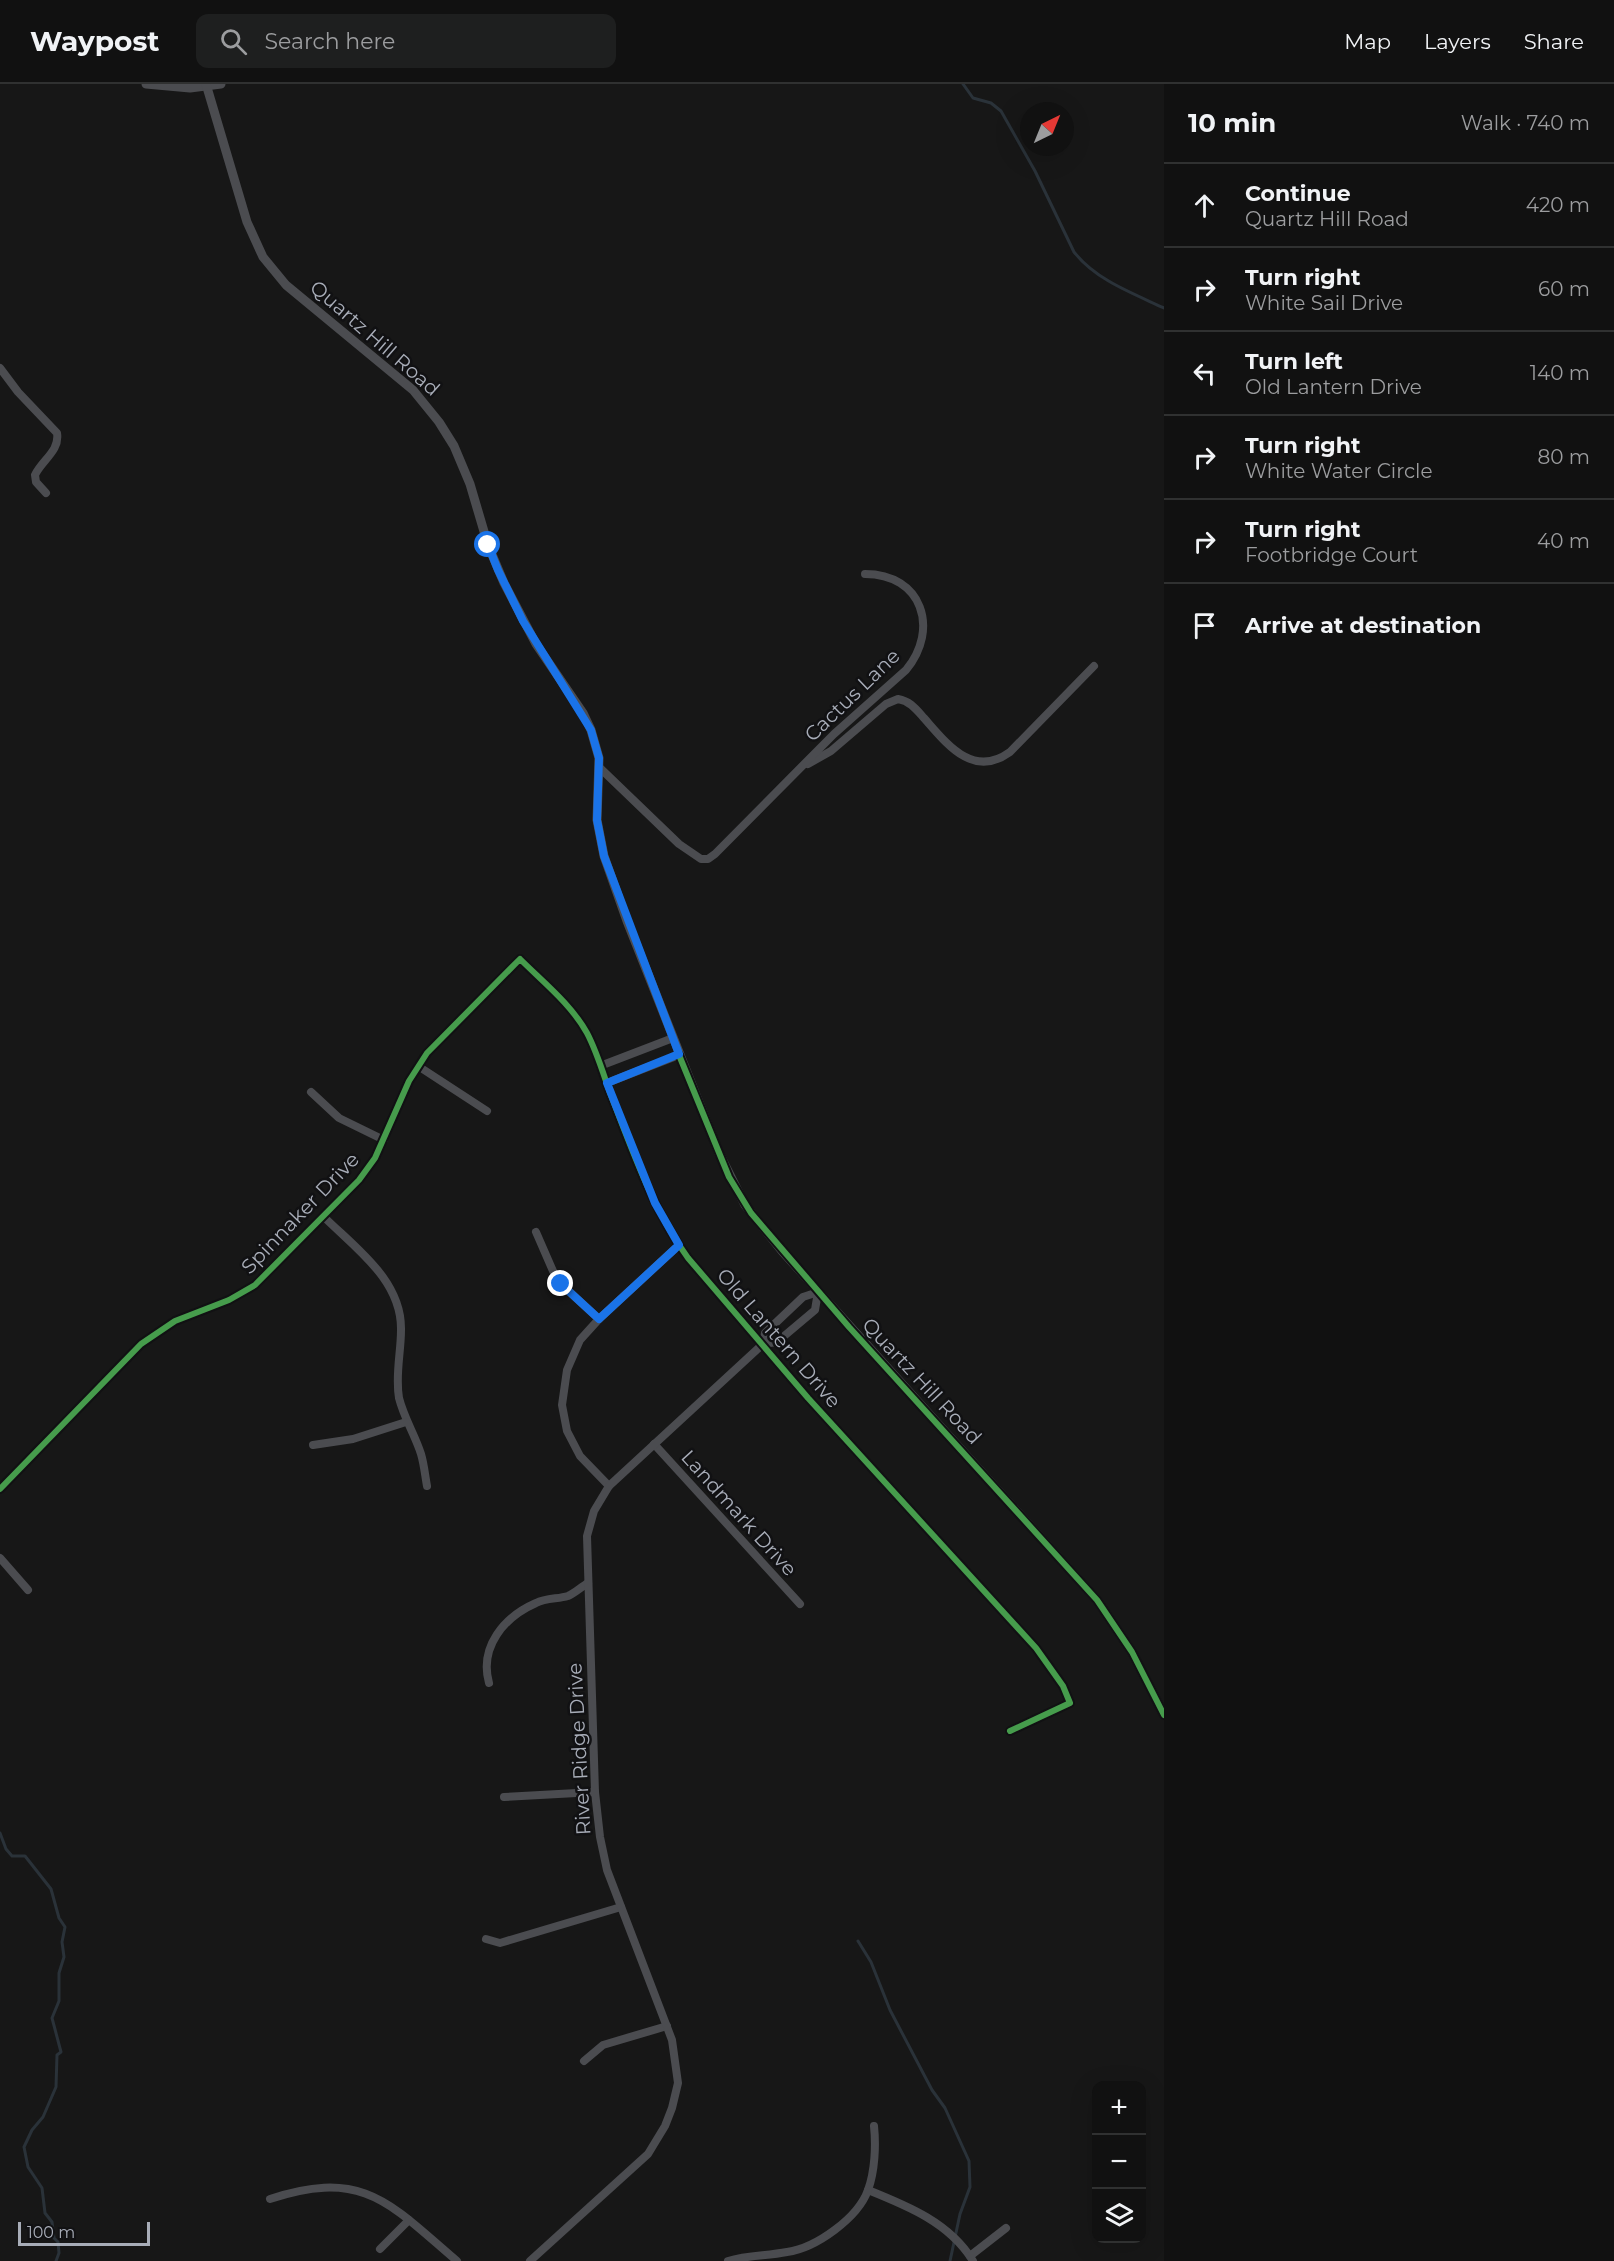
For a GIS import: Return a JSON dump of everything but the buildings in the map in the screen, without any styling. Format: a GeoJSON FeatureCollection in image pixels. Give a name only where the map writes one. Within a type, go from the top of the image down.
{"type":"FeatureCollection","features":[{"type":"Feature","properties":{"kind":"street"},"geometry":{"type":"LineString","coordinates":[[146,84],[190,88],[221,84]]}},
{"type":"Feature","properties":{"kind":"street","name":"Quartz Hill Road"},"geometry":{"type":"LineString","coordinates":[[206,85],[247,222],[260,252],[286,285],[413,390],[439,422],[459,458],[501,577],[536,644],[586,719],[597,749],[600,768],[596,800],[597,820],[604,856],[679,1054],[737,1193],[770,1238],[1097,1600],[1132,1652],[1164,1715]]}},
{"type":"Feature","properties":{"kind":"street"},"geometry":{"type":"LineString","coordinates":[[0,368],[18,392],[57,433],[57,444],[35,475],[36,482],[46,493]]}},
{"type":"Feature","properties":{"kind":"street","name":"Cactus Lane"},"geometry":{"type":"LineString","coordinates":[[600,768],[679,844],[704,860],[715,854],[834,734],[906,670],[919,647],[923,634],[923,618],[920,606],[913,596],[893,578],[878,574],[865,574]]}},
{"type":"Feature","properties":{"kind":"street","name":"Cactus Lane"},"geometry":{"type":"LineString","coordinates":[[803,766],[825,755],[886,704],[898,699],[910,703],[963,756],[980,762],[995,760],[1010,752],[1094,666]]}},
{"type":"Feature","properties":{"kind":"street","name":"Spinnaker Drive"},"geometry":{"type":"LineString","coordinates":[[0,1489],[141,1344],[175,1321],[229,1300],[255,1285],[323,1216],[368,1169],[418,1066],[435,1044],[520,959]]}},
{"type":"Feature","properties":{"kind":"street","name":"Old Lantern Drive"},"geometry":{"type":"LineString","coordinates":[[520,959],[576,1016],[590,1039],[647,1185],[679,1245],[815,1406],[1036,1648],[1063,1686],[1070,1703],[1010,1731]]}},
{"type":"Feature","properties":{"kind":"street"},"geometry":{"type":"LineString","coordinates":[[600,1066],[673,1038]]}},
{"type":"Feature","properties":{"kind":"street"},"geometry":{"type":"LineString","coordinates":[[607,1083],[679,1054]]}},
{"type":"Feature","properties":{"kind":"street"},"geometry":{"type":"LineString","coordinates":[[418,1066],[487,1111]]}},
{"type":"Feature","properties":{"kind":"street"},"geometry":{"type":"LineString","coordinates":[[311,1092],[339,1118],[384,1140]]}},
{"type":"Feature","properties":{"kind":"street"},"geometry":{"type":"LineString","coordinates":[[323,1216],[385,1279],[398,1303],[401,1332],[397,1383],[406,1422],[422,1456],[427,1486]]}},
{"type":"Feature","properties":{"kind":"street"},"geometry":{"type":"LineString","coordinates":[[536,1232],[561,1284],[599,1319]]}},
{"type":"Feature","properties":{"kind":"street"},"geometry":{"type":"LineString","coordinates":[[609,1486],[585,1462],[567,1431],[562,1412],[564,1386],[572,1355],[580,1340],[599,1319],[679,1245]]}},
{"type":"Feature","properties":{"kind":"street","name":"River Ridge Drive"},"geometry":{"type":"LineString","coordinates":[[530,2261],[645,2157],[661,2134],[672,2108],[678,2083],[674,2049],[667,2026],[603,1854],[595,1792],[588,1583],[589,1527],[597,1504],[609,1486],[763,1344],[777,1342],[815,1310],[818,1292],[803,1297],[772,1326],[765,1333],[763,1344]]}},
{"type":"Feature","properties":{"kind":"street"},"geometry":{"type":"LineString","coordinates":[[313,1445],[353,1439],[406,1422]]}},
{"type":"Feature","properties":{"kind":"street","name":"Landmark Drive"},"geometry":{"type":"LineString","coordinates":[[654,1444],[800,1604]]}},
{"type":"Feature","properties":{"kind":"street"},"geometry":{"type":"LineString","coordinates":[[0,1558],[28,1590]]}},
{"type":"Feature","properties":{"kind":"street"},"geometry":{"type":"LineString","coordinates":[[489,1683],[486,1664],[489,1647],[504,1625],[534,1604],[567,1596],[588,1583]]}},
{"type":"Feature","properties":{"kind":"street"},"geometry":{"type":"LineString","coordinates":[[504,1797],[595,1792]]}},
{"type":"Feature","properties":{"kind":"street"},"geometry":{"type":"LineString","coordinates":[[486,1939],[500,1943],[621,1907]]}},
{"type":"Feature","properties":{"kind":"street"},"geometry":{"type":"LineString","coordinates":[[584,2061],[603,2045],[667,2026]]}},
{"type":"Feature","properties":{"kind":"street"},"geometry":{"type":"LineString","coordinates":[[728,2261],[744,2256],[788,2257],[826,2236],[844,2222],[868,2190],[873,2168],[874,2126]]}},
{"type":"Feature","properties":{"kind":"street"},"geometry":{"type":"LineString","coordinates":[[270,2199],[303,2189],[323,2187],[345,2188],[380,2199],[395,2207],[457,2261]]}},
{"type":"Feature","properties":{"kind":"street"},"geometry":{"type":"LineString","coordinates":[[868,2190],[899,2203],[941,2226],[961,2244],[972,2259],[1006,2228]]}},
{"type":"Feature","properties":{"kind":"street"},"geometry":{"type":"LineString","coordinates":[[380,2249],[409,2220]]}},
{"type":"Feature","properties":{"kind":"waterway"},"geometry":{"type":"LineString","coordinates":[[963,84],[973,98],[991,103],[1001,111],[1035,171],[1074,252],[1104,278],[1164,308]]}},
{"type":"Feature","properties":{"kind":"waterway"},"geometry":{"type":"LineString","coordinates":[[0,1833],[6,1849],[12,1856],[25,1856],[51,1889],[59,1918],[65,1927],[62,1942],[64,1957],[59,1973],[59,2001],[52,2018],[61,2052],[57,2055],[56,2087],[43,2117],[32,2130],[24,2147],[28,2167],[42,2188],[45,2213],[52,2222],[54,2238],[58,2242],[59,2253],[56,2261]]}},
{"type":"Feature","properties":{"kind":"waterway"},"geometry":{"type":"LineString","coordinates":[[858,1941],[871,1962],[890,2010],[932,2090],[945,2108],[969,2161],[970,2187],[960,2214],[950,2261]]}},
{"type":"Feature","properties":{"kind":"cycle path"},"geometry":{"type":"LineString","coordinates":[[0,1489],[141,1344],[175,1321],[229,1300],[255,1285],[359,1180],[375,1158],[409,1081],[427,1053],[520,959],[565,1003],[587,1033],[653,1199],[688,1258],[808,1398],[1036,1648],[1063,1686],[1070,1703],[1010,1731]]}},
{"type":"Feature","properties":{"kind":"cycle path"},"geometry":{"type":"LineString","coordinates":[[679,1055],[729,1177],[751,1213],[849,1327],[1097,1600],[1132,1652],[1164,1715]]}},
{"type":"Feature","properties":{"kind":"route"},"geometry":{"type":"LineString","coordinates":[[488,545],[523,621],[591,730],[599,758],[597,820],[604,856],[679,1054],[607,1083],[635,1158],[655,1203],[679,1245],[599,1319],[561,1284]]}}]}
